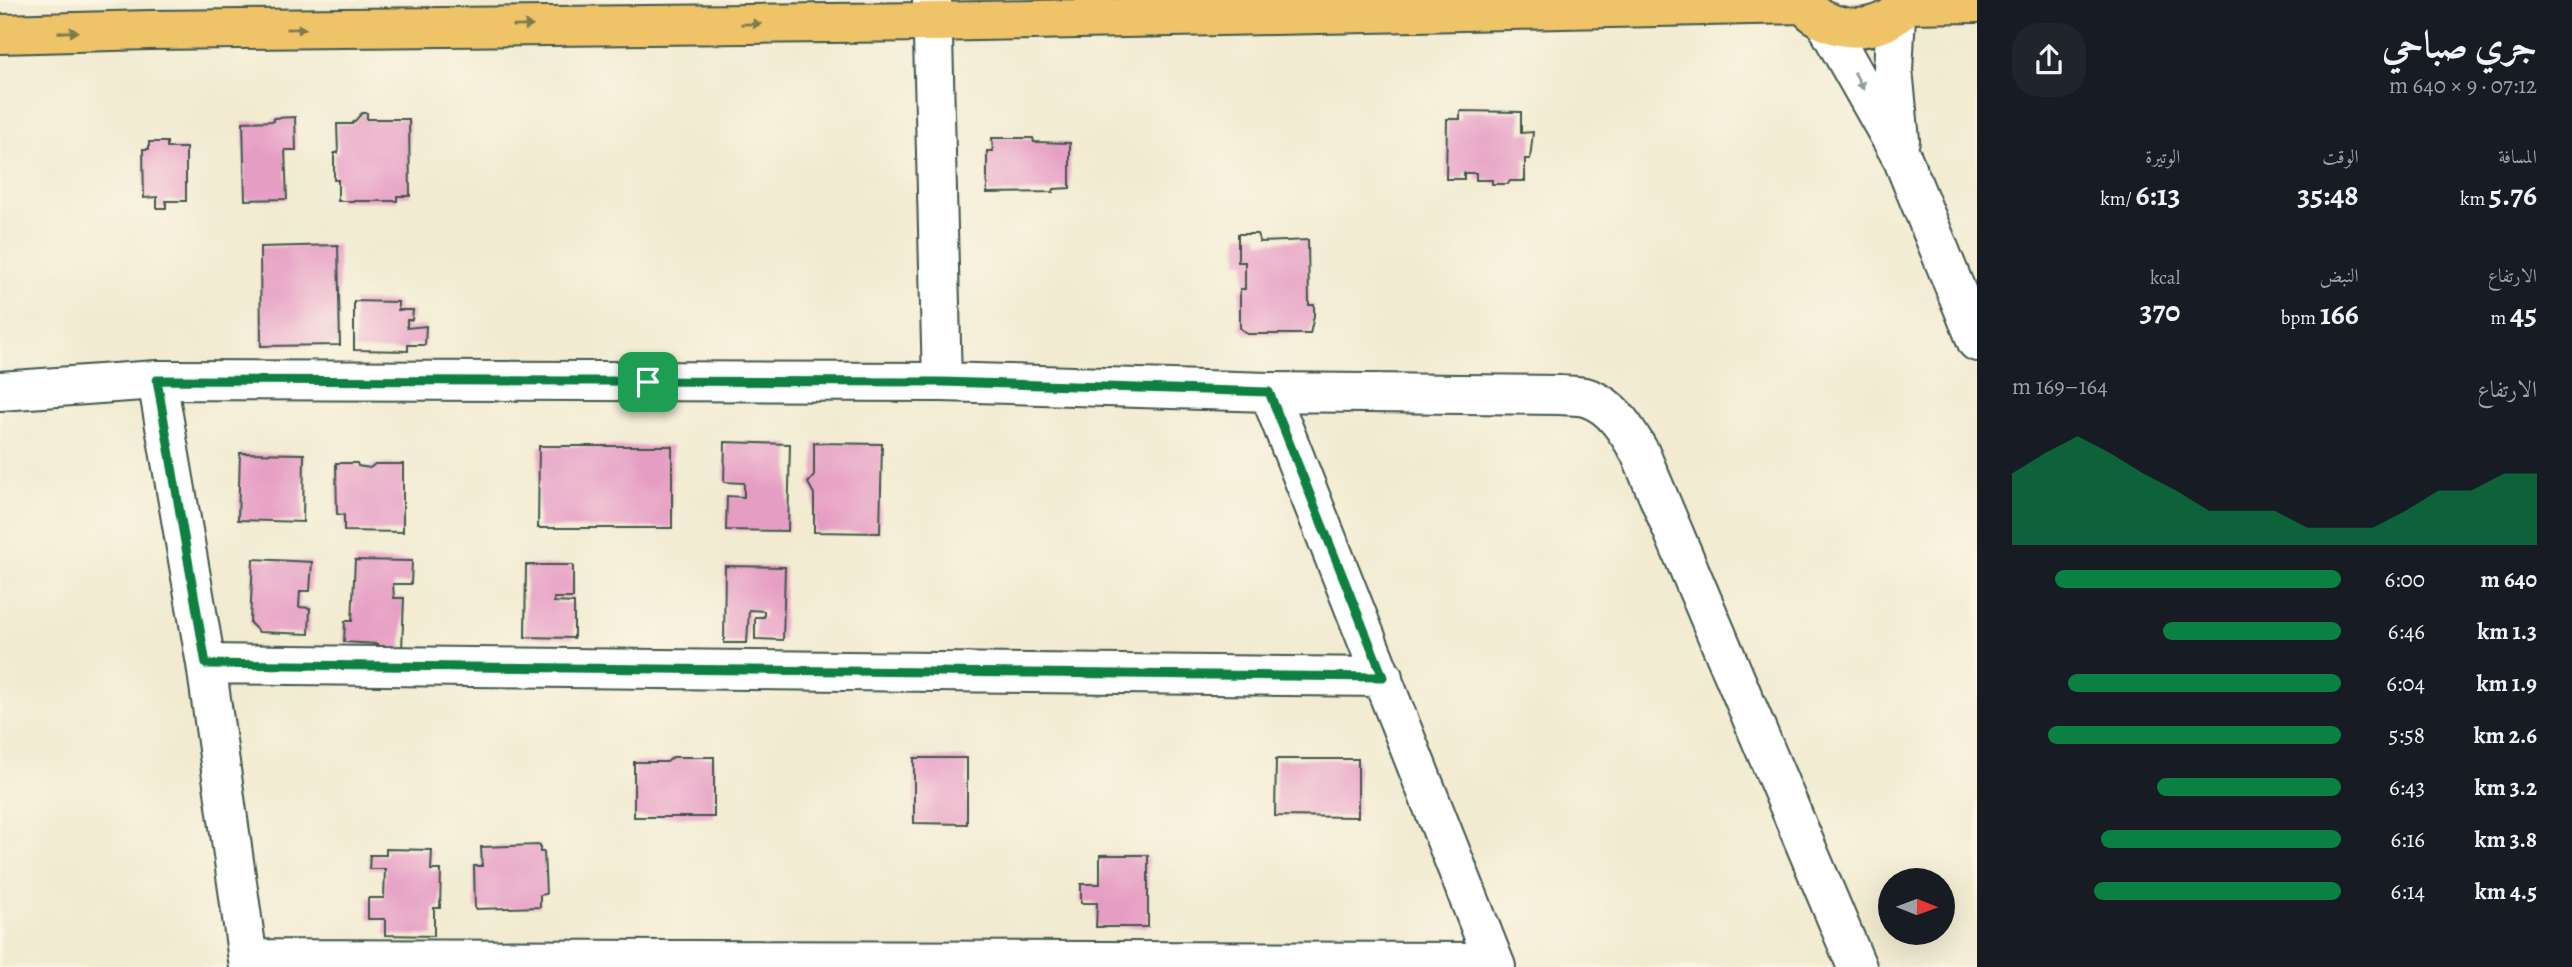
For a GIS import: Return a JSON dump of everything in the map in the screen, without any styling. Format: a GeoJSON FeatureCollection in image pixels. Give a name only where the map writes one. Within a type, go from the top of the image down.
{"type":"FeatureCollection","features":[{"type":"Feature","properties":{"kind":"main road"},"geometry":{"type":"LineString","coordinates":[[0,34],[932,11],[1811,9],[1849,29],[1874,26],[1903,6],[1977,3]]}},
{"type":"Feature","properties":{"kind":"street"},"geometry":{"type":"LineString","coordinates":[[1903,6],[1893,34],[1893,70],[1896,118],[1903,160]]}},
{"type":"Feature","properties":{"kind":"street"},"geometry":{"type":"LineString","coordinates":[[1811,9],[1903,160],[1977,342]]}},
{"type":"Feature","properties":{"kind":"street"},"geometry":{"type":"LineString","coordinates":[[932,11],[942,382]]}},
{"type":"Feature","properties":{"kind":"street"},"geometry":{"type":"LineString","coordinates":[[157,380],[206,664],[248,963],[1495,964],[1269,392]]}},
{"type":"Feature","properties":{"kind":"street"},"geometry":{"type":"LineString","coordinates":[[0,391],[157,380],[942,382],[1269,392],[1588,397],[1622,424],[1640,453],[1857,967]]}},
{"type":"Feature","properties":{"kind":"street"},"geometry":{"type":"LineString","coordinates":[[206,664],[1383,677]]}},
{"type":"Feature","properties":{"kind":"building"},"geometry":{"type":"Polygon","coordinates":[[[1460,111],[1521,112],[1521,133],[1533,132],[1530,159],[1525,159],[1525,181],[1492,184],[1492,180],[1476,180],[1476,173],[1464,173],[1464,179],[1446,179],[1447,119],[1460,119],[1460,111]]]}},
{"type":"Feature","properties":{"kind":"building"},"geometry":{"type":"Polygon","coordinates":[[[362,113],[367,113],[367,119],[409,119],[410,196],[397,196],[397,201],[338,201],[338,180],[334,180],[334,153],[338,153],[337,124],[352,124],[362,113]]]}},
{"type":"Feature","properties":{"kind":"building"},"geometry":{"type":"Polygon","coordinates":[[[295,117],[296,150],[285,150],[287,199],[245,200],[243,122],[295,117]]]}},
{"type":"Feature","properties":{"kind":"building"},"geometry":{"type":"Polygon","coordinates":[[[992,138],[1033,138],[1034,142],[1070,143],[1070,188],[1054,189],[1053,192],[987,193],[987,151],[993,151],[992,138]]]}},
{"type":"Feature","properties":{"kind":"building"},"geometry":{"type":"Polygon","coordinates":[[[149,142],[167,142],[167,148],[186,148],[186,201],[166,201],[166,208],[157,208],[157,197],[144,198],[143,149],[149,149],[149,142]]]}},
{"type":"Feature","properties":{"kind":"building"},"geometry":{"type":"Polygon","coordinates":[[[1238,234],[1257,234],[1260,242],[1308,240],[1309,305],[1314,305],[1310,334],[1247,334],[1240,328],[1240,289],[1245,289],[1245,262],[1238,262],[1238,234]]]}},
{"type":"Feature","properties":{"kind":"building"},"geometry":{"type":"Polygon","coordinates":[[[338,245],[340,345],[261,346],[260,247],[338,245]]]}},
{"type":"Feature","properties":{"kind":"building"},"geometry":{"type":"Polygon","coordinates":[[[354,301],[398,302],[398,310],[413,310],[412,320],[407,320],[407,328],[426,326],[425,345],[408,345],[408,351],[354,350],[354,301]]]}},
{"type":"Feature","properties":{"kind":"building"},"geometry":{"type":"Polygon","coordinates":[[[725,442],[790,444],[788,531],[726,530],[727,496],[744,497],[744,483],[724,482],[725,442]]]}},
{"type":"Feature","properties":{"kind":"building"},"geometry":{"type":"Polygon","coordinates":[[[814,443],[882,444],[880,533],[814,532],[814,494],[808,483],[814,476],[814,443]]]}},
{"type":"Feature","properties":{"kind":"building"},"geometry":{"type":"Polygon","coordinates":[[[539,446],[672,446],[672,528],[538,528],[539,446]]]}},
{"type":"Feature","properties":{"kind":"building"},"geometry":{"type":"Polygon","coordinates":[[[240,453],[304,454],[303,522],[238,520],[240,453]]]}},
{"type":"Feature","properties":{"kind":"building"},"geometry":{"type":"Polygon","coordinates":[[[336,463],[357,463],[358,466],[370,468],[375,464],[403,464],[403,532],[344,531],[344,515],[337,514],[336,463]]]}},
{"type":"Feature","properties":{"kind":"building"},"geometry":{"type":"Polygon","coordinates":[[[253,559],[312,562],[310,591],[300,591],[299,607],[310,608],[309,634],[259,632],[250,623],[253,559]]]}},
{"type":"Feature","properties":{"kind":"building"},"geometry":{"type":"Polygon","coordinates":[[[355,560],[412,561],[411,584],[393,584],[394,598],[404,598],[402,649],[344,642],[345,621],[352,621],[355,560]]]}},
{"type":"Feature","properties":{"kind":"building"},"geometry":{"type":"Polygon","coordinates":[[[526,565],[573,565],[573,598],[554,598],[554,602],[574,603],[574,638],[525,637],[526,565]]]}},
{"type":"Feature","properties":{"kind":"building"},"geometry":{"type":"Polygon","coordinates":[[[725,566],[785,567],[783,640],[755,639],[755,617],[764,617],[764,611],[749,610],[747,643],[724,643],[725,566]]]}},
{"type":"Feature","properties":{"kind":"building"},"geometry":{"type":"Polygon","coordinates":[[[673,757],[714,757],[714,817],[634,817],[634,762],[667,762],[673,757]]]}},
{"type":"Feature","properties":{"kind":"building"},"geometry":{"type":"Polygon","coordinates":[[[914,758],[967,758],[967,824],[914,823],[914,758]]]}},
{"type":"Feature","properties":{"kind":"building"},"geometry":{"type":"Polygon","coordinates":[[[1276,759],[1358,759],[1358,817],[1275,816],[1276,759]]]}},
{"type":"Feature","properties":{"kind":"building"},"geometry":{"type":"Polygon","coordinates":[[[540,845],[540,852],[544,852],[546,894],[540,895],[540,907],[475,909],[474,866],[482,866],[481,847],[540,845]]]}},
{"type":"Feature","properties":{"kind":"building"},"geometry":{"type":"Polygon","coordinates":[[[386,849],[432,850],[431,870],[441,870],[440,908],[434,908],[434,936],[385,935],[385,919],[368,919],[368,898],[384,898],[385,869],[369,869],[370,855],[386,855],[386,849]]]}},
{"type":"Feature","properties":{"kind":"building"},"geometry":{"type":"Polygon","coordinates":[[[1100,855],[1148,855],[1148,927],[1096,927],[1097,903],[1081,903],[1081,884],[1100,884],[1100,855]]]}},
{"type":"Feature","properties":{"kind":"route"},"geometry":{"type":"LineString","coordinates":[[157,380],[648,382],[942,382],[1269,392],[1383,677],[206,664],[157,380]]}}]}
